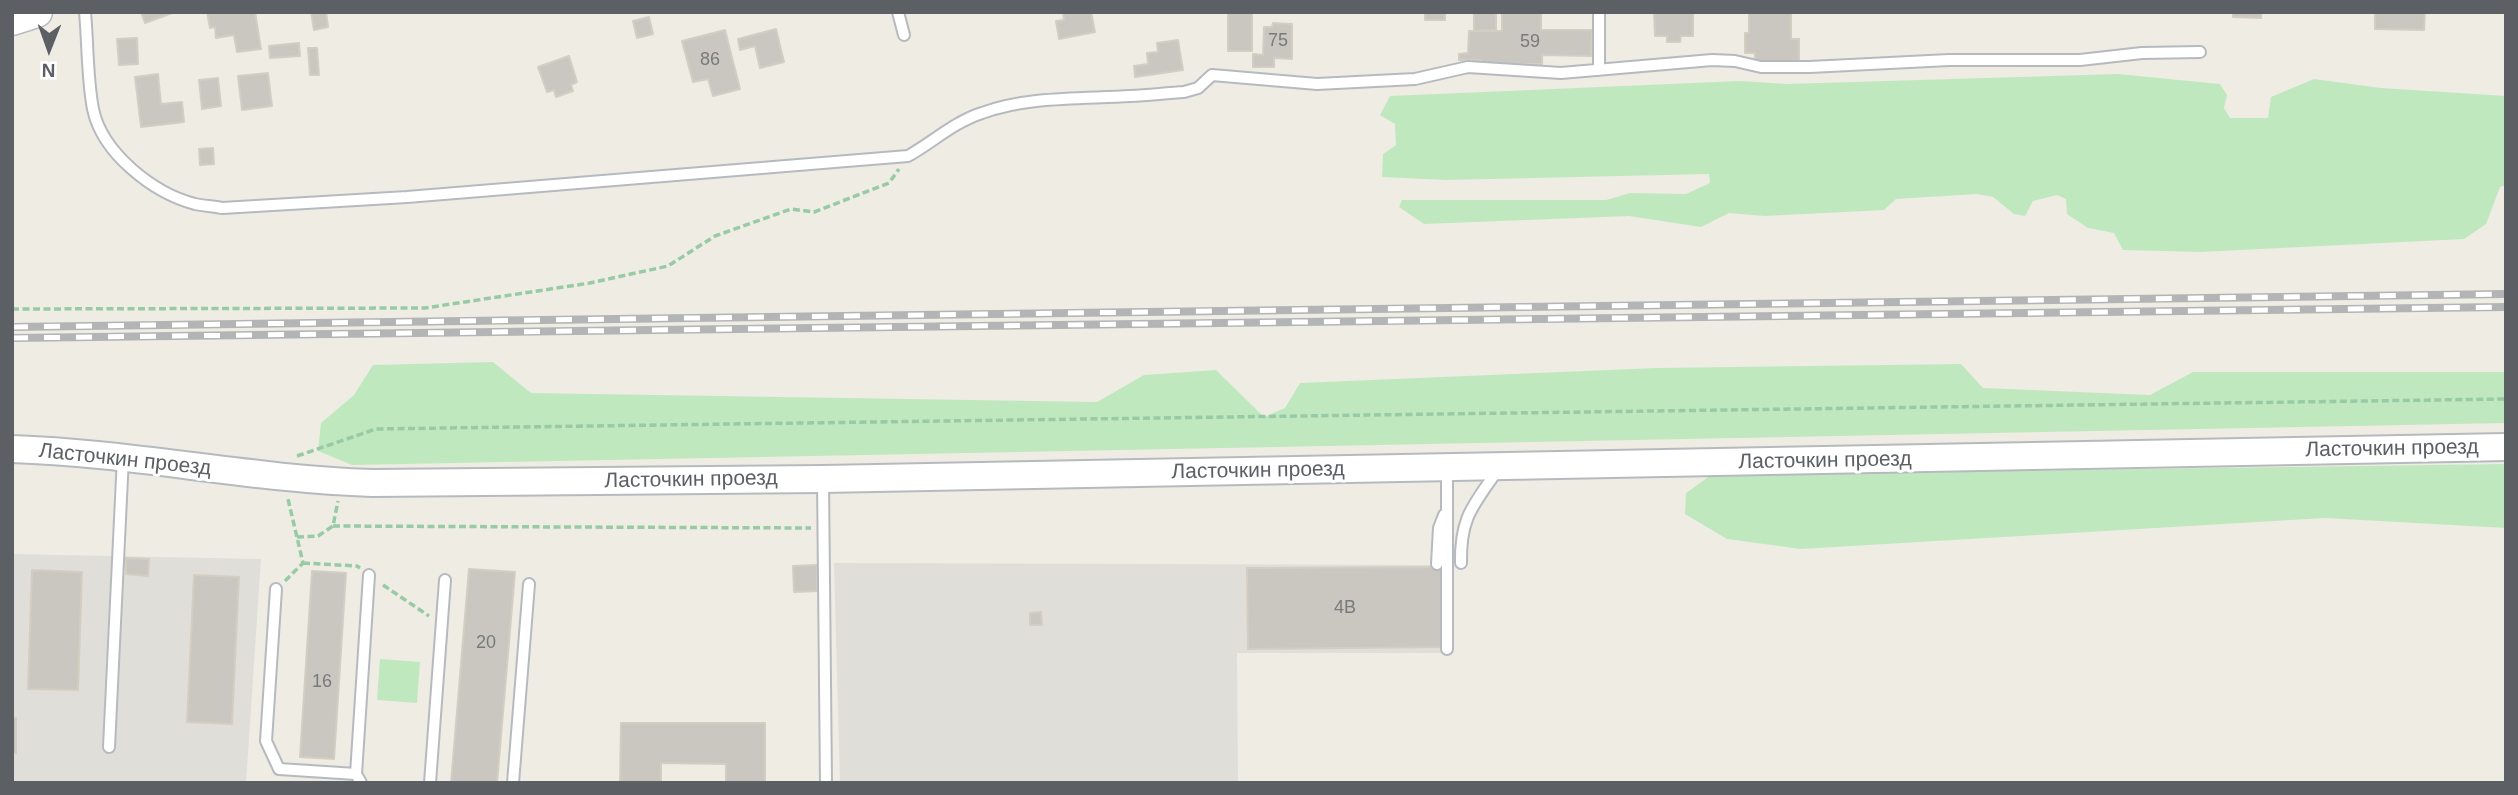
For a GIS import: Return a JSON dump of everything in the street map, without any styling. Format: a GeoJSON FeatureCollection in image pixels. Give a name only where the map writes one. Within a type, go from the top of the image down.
{"type":"FeatureCollection","features":[{"type":"Feature","properties":{"kind":"main road"},"geometry":{"type":"LineString","coordinates":[[12,20],[37,12]]}},
{"type":"Feature","properties":{"kind":"street","name":"Ласточкин проезд"},"geometry":{"type":"LineString","coordinates":[[12,449],[284,468],[340,482],[823,479],[2506,447]]}},
{"type":"Feature","properties":{"kind":"lane"},"geometry":{"type":"LineString","coordinates":[[85,12],[93,110],[103,138],[140,176],[194,203],[222,208],[407,198],[908,156],[946,130],[982,113],[1000,108],[1050,100],[1184,92],[1198,88],[1212,75],[1317,84],[1415,79],[1468,67],[1497,67],[1547,73],[1712,60],[1735,61],[1761,67],[1810,67],[1948,60],[2080,60],[2141,53],[2200,52]]}},
{"type":"Feature","properties":{"kind":"lane"},"geometry":{"type":"LineString","coordinates":[[898,12],[904,34]]}},
{"type":"Feature","properties":{"kind":"lane"},"geometry":{"type":"LineString","coordinates":[[1599,12],[1599,70]]}},
{"type":"Feature","properties":{"kind":"lane"},"geometry":{"type":"LineString","coordinates":[[109,747],[123,457]]}},
{"type":"Feature","properties":{"kind":"lane"},"geometry":{"type":"LineString","coordinates":[[1461,563],[1461,537],[1468,513],[1500,467]]}},
{"type":"Feature","properties":{"kind":"lane"},"geometry":{"type":"LineString","coordinates":[[1447,468],[1447,649]]}},
{"type":"Feature","properties":{"kind":"lane"},"geometry":{"type":"LineString","coordinates":[[823,479],[826,783]]}},
{"type":"Feature","properties":{"kind":"lane"},"geometry":{"type":"LineString","coordinates":[[1437,564],[1439,528],[1447,509]]}},
{"type":"Feature","properties":{"kind":"lane"},"geometry":{"type":"LineString","coordinates":[[276,589],[266,741],[279,769],[358,778],[369,575]]}},
{"type":"Feature","properties":{"kind":"lane"},"geometry":{"type":"LineString","coordinates":[[430,783],[445,580]]}},
{"type":"Feature","properties":{"kind":"lane"},"geometry":{"type":"LineString","coordinates":[[513,783],[529,584]]}},
{"type":"Feature","properties":{"kind":"path"},"geometry":{"type":"LineString","coordinates":[[12,309],[425,308],[590,283],[668,266],[715,236],[791,209],[814,212],[889,183],[908,156]]}},
{"type":"Feature","properties":{"kind":"path"},"geometry":{"type":"LineString","coordinates":[[276,589],[303,563],[284,468],[376,429],[2506,399]]}},
{"type":"Feature","properties":{"kind":"path"},"geometry":{"type":"LineString","coordinates":[[333,526],[340,482]]}},
{"type":"Feature","properties":{"kind":"path"},"geometry":{"type":"LineString","coordinates":[[297,537],[318,536],[333,526],[823,528]]}},
{"type":"Feature","properties":{"kind":"shaded area"},"geometry":{"type":"Polygon","coordinates":[[[12,554],[261,559],[246,783],[12,783],[12,554]]]}},
{"type":"Feature","properties":{"kind":"shaded area"},"geometry":{"type":"Polygon","coordinates":[[[834,563],[1444,565],[1444,653],[1237,653],[1238,783],[840,783],[834,563]]]}},
{"type":"Feature","properties":{"kind":"green space"},"geometry":{"type":"Polygon","coordinates":[[[2118,74],[2220,84],[2227,95],[2224,108],[2230,118],[2268,118],[2271,97],[2314,79],[2381,88],[2506,96],[2506,185],[2500,187],[2486,224],[2464,239],[2200,252],[2123,250],[2114,233],[2088,228],[2067,214],[2066,199],[2057,195],[2033,201],[2025,216],[2014,214],[1993,197],[1977,194],[1896,199],[1884,210],[1765,216],[1729,213],[1701,227],[1629,216],[1424,224],[1399,207],[1402,200],[1606,200],[1630,193],[1686,194],[1710,183],[1709,174],[1446,180],[1382,177],[1383,154],[1396,145],[1395,124],[1380,115],[1390,96],[1740,81],[1787,84],[2118,74]]]}},
{"type":"Feature","properties":{"kind":"green space"},"geometry":{"type":"Polygon","coordinates":[[[493,362],[531,393],[1097,402],[1144,375],[1216,370],[1264,417],[1285,408],[1300,383],[1656,368],[1961,364],[1983,388],[2150,395],[2193,372],[2506,372],[2506,423],[352,465],[318,451],[321,423],[354,395],[373,365],[493,362]]]}},
{"type":"Feature","properties":{"kind":"green space"},"geometry":{"type":"Polygon","coordinates":[[[2506,464],[2506,528],[2325,518],[1801,549],[1727,539],[1685,514],[1686,493],[1711,475],[2506,464]]]}},
{"type":"Feature","properties":{"kind":"green space"},"geometry":{"type":"Polygon","coordinates":[[[380,659],[420,662],[417,703],[377,700],[380,659]]]}},
{"type":"Feature","properties":{"kind":"building"},"geometry":{"type":"Polygon","coordinates":[[[141,12],[175,12],[145,23],[141,12]]]}},
{"type":"Feature","properties":{"kind":"building"},"geometry":{"type":"Polygon","coordinates":[[[207,12],[255,12],[261,49],[237,52],[234,35],[216,38],[215,27],[210,28],[207,12]]]}},
{"type":"Feature","properties":{"kind":"building"},"geometry":{"type":"Polygon","coordinates":[[[311,12],[326,12],[328,27],[314,30],[311,12]]]}},
{"type":"Feature","properties":{"kind":"building"},"geometry":{"type":"Polygon","coordinates":[[[1063,12],[1091,12],[1095,32],[1059,39],[1056,21],[1064,20],[1063,12]]]}},
{"type":"Feature","properties":{"kind":"building"},"geometry":{"type":"Polygon","coordinates":[[[1425,12],[1445,12],[1445,20],[1425,20],[1425,12]]]}},
{"type":"Feature","properties":{"kind":"building"},"geometry":{"type":"Polygon","coordinates":[[[1474,12],[1496,12],[1496,30],[1474,31],[1474,12]]]}},
{"type":"Feature","properties":{"kind":"building"},"geometry":{"type":"Polygon","coordinates":[[[1502,12],[1541,12],[1541,30],[1592,30],[1591,56],[1542,55],[1542,64],[1482,64],[1482,60],[1459,60],[1459,54],[1468,53],[1469,31],[1502,31],[1502,12]]]}},
{"type":"Feature","properties":{"kind":"building"},"geometry":{"type":"Polygon","coordinates":[[[1654,12],[1693,12],[1693,36],[1681,36],[1680,42],[1667,42],[1667,36],[1655,36],[1654,12]]]}},
{"type":"Feature","properties":{"kind":"building"},"geometry":{"type":"Polygon","coordinates":[[[1749,12],[1791,12],[1791,39],[1799,39],[1799,63],[1755,63],[1755,53],[1745,53],[1749,12]]]}},
{"type":"Feature","properties":{"kind":"building"},"geometry":{"type":"Polygon","coordinates":[[[2233,12],[2261,12],[2261,18],[2233,17],[2233,12]]]}},
{"type":"Feature","properties":{"kind":"building"},"geometry":{"type":"Polygon","coordinates":[[[2375,12],[2425,12],[2424,30],[2375,29],[2375,12]]]}},
{"type":"Feature","properties":{"kind":"building"},"geometry":{"type":"Polygon","coordinates":[[[1228,13],[1252,13],[1252,51],[1228,51],[1228,13]]]}},
{"type":"Feature","properties":{"kind":"building"},"geometry":{"type":"Polygon","coordinates":[[[649,17],[653,34],[637,38],[633,21],[649,17]]]}},
{"type":"Feature","properties":{"kind":"building"},"geometry":{"type":"Polygon","coordinates":[[[1273,23],[1292,24],[1292,59],[1274,58],[1274,67],[1253,67],[1253,54],[1263,55],[1264,27],[1272,27],[1273,23]]]}},
{"type":"Feature","properties":{"kind":"building"},"geometry":{"type":"Polygon","coordinates":[[[776,29],[784,62],[760,68],[755,46],[740,50],[738,39],[776,29]]]}},
{"type":"Feature","properties":{"kind":"building"},"geometry":{"type":"Polygon","coordinates":[[[725,30],[740,89],[713,96],[708,79],[693,82],[682,41],[725,30]]]}},
{"type":"Feature","properties":{"kind":"building"},"geometry":{"type":"Polygon","coordinates":[[[137,38],[138,64],[119,65],[117,39],[137,38]]]}},
{"type":"Feature","properties":{"kind":"building"},"geometry":{"type":"Polygon","coordinates":[[[1178,40],[1183,70],[1135,77],[1134,66],[1148,64],[1147,53],[1158,52],[1157,43],[1178,40]]]}},
{"type":"Feature","properties":{"kind":"building"},"geometry":{"type":"Polygon","coordinates":[[[299,43],[300,56],[270,58],[269,46],[299,43]]]}},
{"type":"Feature","properties":{"kind":"building"},"geometry":{"type":"Polygon","coordinates":[[[308,48],[317,48],[319,75],[310,75],[308,48]]]}},
{"type":"Feature","properties":{"kind":"building"},"geometry":{"type":"Polygon","coordinates":[[[569,56],[577,82],[571,85],[573,91],[556,97],[554,90],[547,92],[538,67],[569,56]]]}},
{"type":"Feature","properties":{"kind":"building"},"geometry":{"type":"Polygon","coordinates":[[[268,73],[272,106],[242,110],[238,76],[268,73]]]}},
{"type":"Feature","properties":{"kind":"building"},"geometry":{"type":"Polygon","coordinates":[[[158,74],[161,104],[182,102],[184,122],[141,127],[135,77],[158,74]]]}},
{"type":"Feature","properties":{"kind":"building"},"geometry":{"type":"Polygon","coordinates":[[[218,78],[221,106],[202,109],[199,80],[218,78]]]}},
{"type":"Feature","properties":{"kind":"building"},"geometry":{"type":"Polygon","coordinates":[[[213,148],[214,164],[200,165],[199,149],[213,148]]]}},
{"type":"Feature","properties":{"kind":"building"},"geometry":{"type":"Polygon","coordinates":[[[126,558],[149,559],[148,576],[126,574],[126,558]]]}},
{"type":"Feature","properties":{"kind":"building"},"geometry":{"type":"Polygon","coordinates":[[[817,565],[817,591],[794,592],[793,566],[817,565]]]}},
{"type":"Feature","properties":{"kind":"building"},"geometry":{"type":"Polygon","coordinates":[[[1443,567],[1443,647],[1248,649],[1247,568],[1443,567]]]}},
{"type":"Feature","properties":{"kind":"building"},"geometry":{"type":"Polygon","coordinates":[[[469,569],[515,572],[497,783],[451,783],[469,569]]]}},
{"type":"Feature","properties":{"kind":"building"},"geometry":{"type":"Polygon","coordinates":[[[32,570],[82,572],[78,690],[28,689],[32,570]]]}},
{"type":"Feature","properties":{"kind":"building"},"geometry":{"type":"Polygon","coordinates":[[[312,571],[346,573],[334,759],[300,757],[312,571]]]}},
{"type":"Feature","properties":{"kind":"building"},"geometry":{"type":"Polygon","coordinates":[[[194,575],[239,577],[232,724],[187,722],[194,575]]]}},
{"type":"Feature","properties":{"kind":"building"},"geometry":{"type":"Polygon","coordinates":[[[1041,612],[1042,625],[1030,625],[1030,613],[1041,612]]]}},
{"type":"Feature","properties":{"kind":"building"},"geometry":{"type":"Polygon","coordinates":[[[12,717],[16,718],[16,753],[12,753],[12,717]]]}},
{"type":"Feature","properties":{"kind":"building"},"geometry":{"type":"Polygon","coordinates":[[[621,723],[765,723],[765,783],[726,783],[726,764],[661,763],[661,783],[620,783],[621,723]]]}},
{"type":"Feature","properties":{"kind":"railway"},"geometry":{"type":"LineString","coordinates":[[12,327],[2506,294]]}},
{"type":"Feature","properties":{"kind":"railway"},"geometry":{"type":"LineString","coordinates":[[12,338],[2506,307]]}}]}
